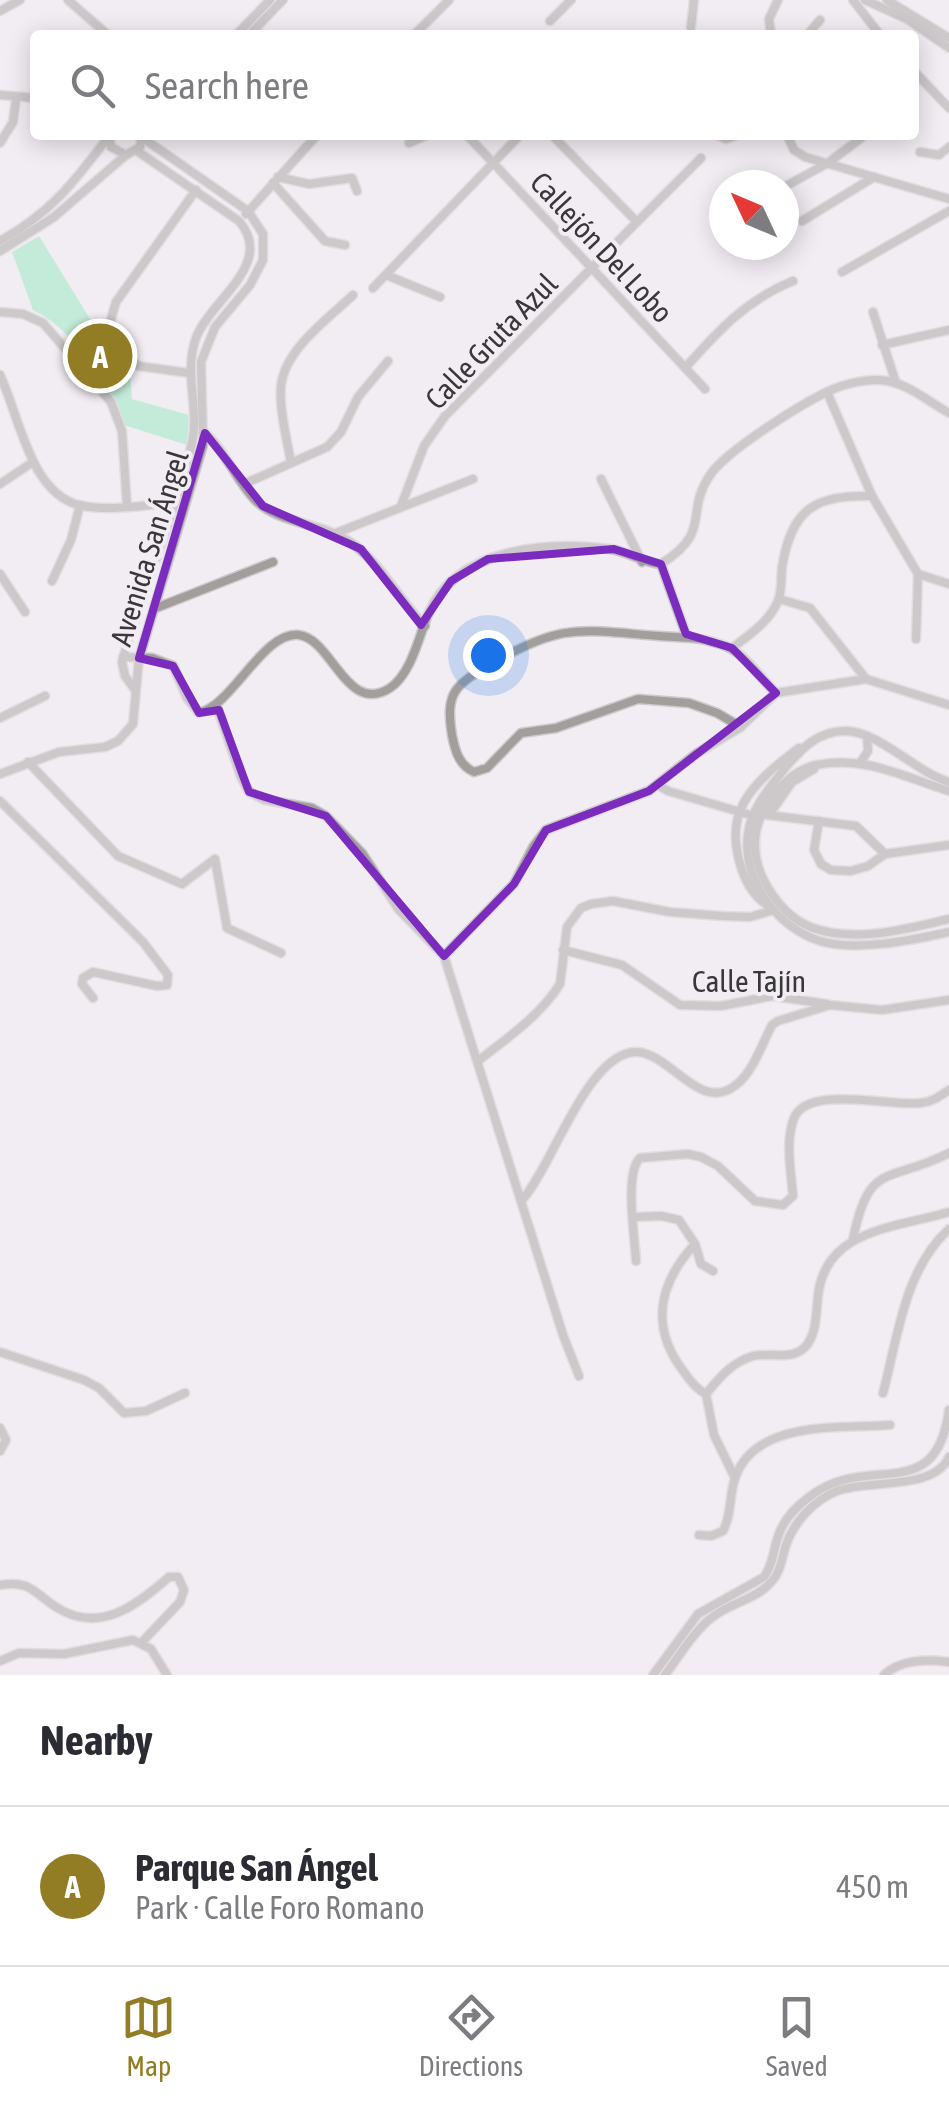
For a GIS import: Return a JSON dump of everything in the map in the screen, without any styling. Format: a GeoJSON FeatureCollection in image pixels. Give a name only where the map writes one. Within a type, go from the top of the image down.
{"type":"FeatureCollection","features":[{"type":"Feature","properties":{"kind":"street"},"geometry":{"type":"LineString","coordinates":[[0,11],[20,0]]}},
{"type":"Feature","properties":{"kind":"street"},"geometry":{"type":"LineString","coordinates":[[68,0],[102,30]]}},
{"type":"Feature","properties":{"kind":"street"},"geometry":{"type":"LineString","coordinates":[[243,30],[270,0]]}},
{"type":"Feature","properties":{"kind":"street"},"geometry":{"type":"LineString","coordinates":[[254,30],[283,0]]}},
{"type":"Feature","properties":{"kind":"street"},"geometry":{"type":"LineString","coordinates":[[419,30],[448,0]]}},
{"type":"Feature","properties":{"kind":"street"},"geometry":{"type":"LineString","coordinates":[[550,21],[570,0]]}},
{"type":"Feature","properties":{"kind":"street"},"geometry":{"type":"LineString","coordinates":[[691,27],[694,0]]}},
{"type":"Feature","properties":{"kind":"street"},"geometry":{"type":"LineString","coordinates":[[770,30],[769,19],[778,0]]}},
{"type":"Feature","properties":{"kind":"street"},"geometry":{"type":"LineString","coordinates":[[865,0],[908,20],[949,48]]}},
{"type":"Feature","properties":{"kind":"street"},"geometry":{"type":"LineString","coordinates":[[887,0],[949,38]]}},
{"type":"Feature","properties":{"kind":"street"},"geometry":{"type":"LineString","coordinates":[[854,1],[876,30]]}},
{"type":"Feature","properties":{"kind":"street"},"geometry":{"type":"LineString","coordinates":[[245,30],[269,15]]}},
{"type":"Feature","properties":{"kind":"street"},"geometry":{"type":"LineString","coordinates":[[812,30],[820,20]]}},
{"type":"Feature","properties":{"kind":"street"},"geometry":{"type":"LineString","coordinates":[[919,75],[949,108]]}},
{"type":"Feature","properties":{"kind":"street"},"geometry":{"type":"LineString","coordinates":[[0,95],[30,98]]}},
{"type":"Feature","properties":{"kind":"street"},"geometry":{"type":"LineString","coordinates":[[0,142],[13,122],[16,99]]}},
{"type":"Feature","properties":{"kind":"street"},"geometry":{"type":"LineString","coordinates":[[0,241],[48,208],[80,178],[106,140]]}},
{"type":"Feature","properties":{"kind":"street"},"geometry":{"type":"LineString","coordinates":[[110,140],[115,152],[126,155]]}},
{"type":"Feature","properties":{"kind":"street"},"geometry":{"type":"LineString","coordinates":[[0,252],[54,217],[126,155],[137,151],[141,140]]}},
{"type":"Feature","properties":{"kind":"street"},"geometry":{"type":"LineString","coordinates":[[149,140],[248,211]]}},
{"type":"Feature","properties":{"kind":"street"},"geometry":{"type":"LineString","coordinates":[[137,151],[239,221],[313,140]]}},
{"type":"Feature","properties":{"kind":"street"},"geometry":{"type":"LineString","coordinates":[[409,143],[416,140]]}},
{"type":"Feature","properties":{"kind":"street","name":"Callejón Del Lobo"},"geometry":{"type":"LineString","coordinates":[[471,140],[705,389]]}},
{"type":"Feature","properties":{"kind":"street"},"geometry":{"type":"LineString","coordinates":[[374,288],[515,140]]}},
{"type":"Feature","properties":{"kind":"street"},"geometry":{"type":"LineString","coordinates":[[557,140],[637,222]]}},
{"type":"Feature","properties":{"kind":"street"},"geometry":{"type":"LineString","coordinates":[[790,140],[797,153],[949,199]]}},
{"type":"Feature","properties":{"kind":"street"},"geometry":{"type":"LineString","coordinates":[[799,179],[858,140]]}},
{"type":"Feature","properties":{"kind":"street"},"geometry":{"type":"LineString","coordinates":[[920,152],[940,155],[949,147]]}},
{"type":"Feature","properties":{"kind":"street","name":"Calle Gruta Azul"},"geometry":{"type":"LineString","coordinates":[[402,506],[424,446],[445,416],[701,158]]}},
{"type":"Feature","properties":{"kind":"street"},"geometry":{"type":"LineString","coordinates":[[802,221],[874,176]]}},
{"type":"Feature","properties":{"kind":"street"},"geometry":{"type":"LineString","coordinates":[[275,180],[309,184],[352,178],[358,192]]}},
{"type":"Feature","properties":{"kind":"street"},"geometry":{"type":"LineString","coordinates":[[275,180],[325,241],[344,244]]}},
{"type":"Feature","properties":{"kind":"street"},"geometry":{"type":"LineString","coordinates":[[196,190],[124,289],[110,314],[109,326],[118,348],[138,366],[200,373]]}},
{"type":"Feature","properties":{"kind":"street","name":"Avenida San Ángel"},"geometry":{"type":"LineString","coordinates":[[0,774],[65,750],[105,748],[128,732],[136,718],[139,658],[198,471],[205,432],[200,373],[205,350],[215,326],[250,284],[262,260],[263,234],[248,211]]}},
{"type":"Feature","properties":{"kind":"street"},"geometry":{"type":"LineString","coordinates":[[842,272],[949,211]]}},
{"type":"Feature","properties":{"kind":"street","name":"Avenida San Ángel"},"geometry":{"type":"LineString","coordinates":[[136,690],[125,676],[123,657],[192,442],[188,373],[202,324],[250,260],[250,238],[239,221]]}},
{"type":"Feature","properties":{"kind":"street"},"geometry":{"type":"LineString","coordinates":[[386,276],[440,297]]}},
{"type":"Feature","properties":{"kind":"street"},"geometry":{"type":"LineString","coordinates":[[686,368],[739,310],[764,292],[792,280]]}},
{"type":"Feature","properties":{"kind":"street"},"geometry":{"type":"LineString","coordinates":[[291,463],[281,394],[284,373],[296,352],[352,295]]}},
{"type":"Feature","properties":{"kind":"street"},"geometry":{"type":"LineString","coordinates":[[0,312],[24,314],[42,323],[110,402],[122,431],[127,506]]}},
{"type":"Feature","properties":{"kind":"street"},"geometry":{"type":"LineString","coordinates":[[873,312],[896,383]]}},
{"type":"Feature","properties":{"kind":"street"},"geometry":{"type":"LineString","coordinates":[[882,345],[949,330]]}},
{"type":"Feature","properties":{"kind":"street"},"geometry":{"type":"LineString","coordinates":[[244,484],[319,452],[334,440],[358,397],[388,361]]}},
{"type":"Feature","properties":{"kind":"street"},"geometry":{"type":"LineString","coordinates":[[0,376],[32,462],[60,496],[80,505],[174,503]]}},
{"type":"Feature","properties":{"kind":"street"},"geometry":{"type":"LineString","coordinates":[[123,657],[152,658],[173,666],[187,698],[199,713],[217,707],[257,661],[282,640],[295,635],[317,644],[352,686],[372,693],[388,690],[404,671],[433,606],[461,572],[510,553],[569,548],[614,549],[642,562],[661,564],[693,536],[702,491],[714,470],[745,444],[828,392],[858,382],[896,383],[949,414]]}},
{"type":"Feature","properties":{"kind":"street"},"geometry":{"type":"LineString","coordinates":[[828,392],[872,496],[918,574],[916,639]]}},
{"type":"Feature","properties":{"kind":"street"},"geometry":{"type":"LineString","coordinates":[[193,422],[205,432],[255,500],[276,514],[336,533],[372,561],[424,626]]}},
{"type":"Feature","properties":{"kind":"street"},"geometry":{"type":"LineString","coordinates":[[0,484],[32,462]]}},
{"type":"Feature","properties":{"kind":"street"},"geometry":{"type":"LineString","coordinates":[[336,533],[473,479]]}},
{"type":"Feature","properties":{"kind":"street"},"geometry":{"type":"LineString","coordinates":[[601,479],[642,562]]}},
{"type":"Feature","properties":{"kind":"street"},"geometry":{"type":"LineString","coordinates":[[732,648],[763,622],[779,599],[787,544],[804,511],[830,497],[872,496]]}},
{"type":"Feature","properties":{"kind":"street"},"geometry":{"type":"LineString","coordinates":[[52,581],[80,505]]}},
{"type":"Feature","properties":{"kind":"street"},"geometry":{"type":"LineString","coordinates":[[156,608],[273,562]]}},
{"type":"Feature","properties":{"kind":"street"},"geometry":{"type":"LineString","coordinates":[[661,564],[686,634]]}},
{"type":"Feature","properties":{"kind":"street"},"geometry":{"type":"LineString","coordinates":[[0,574],[25,612]]}},
{"type":"Feature","properties":{"kind":"street"},"geometry":{"type":"LineString","coordinates":[[918,574],[949,584]]}},
{"type":"Feature","properties":{"kind":"street"},"geometry":{"type":"LineString","coordinates":[[779,599],[801,603],[814,612],[866,679]]}},
{"type":"Feature","properties":{"kind":"street"},"geometry":{"type":"LineString","coordinates":[[741,727],[718,713],[689,703],[638,700],[556,728],[521,733],[480,772],[469,770],[458,758],[448,709],[450,697],[475,674],[538,638],[601,629],[662,636],[686,634],[732,648],[776,693]]}},
{"type":"Feature","properties":{"kind":"street"},"geometry":{"type":"LineString","coordinates":[[444,956],[514,884],[533,846],[546,830],[637,798],[696,754],[741,727],[776,693],[866,679],[949,705]]}},
{"type":"Feature","properties":{"kind":"street"},"geometry":{"type":"LineString","coordinates":[[0,718],[45,696]]}},
{"type":"Feature","properties":{"kind":"street"},"geometry":{"type":"LineString","coordinates":[[217,707],[250,792],[265,800],[312,808],[326,816],[362,853],[398,910],[444,956],[446,973],[580,1376]]}},
{"type":"Feature","properties":{"kind":"street"},"geometry":{"type":"LineString","coordinates":[[938,922],[944,933],[878,944],[823,942],[797,930],[754,894],[737,845],[743,813],[768,774],[826,732],[844,730],[867,736],[919,769],[949,782]]}},
{"type":"Feature","properties":{"kind":"street"},"geometry":{"type":"LineString","coordinates":[[860,763],[868,752],[867,736]]}},
{"type":"Feature","properties":{"kind":"street"},"geometry":{"type":"LineString","coordinates":[[773,909],[757,885],[748,859],[751,822],[776,780],[816,737]]}},
{"type":"Feature","properties":{"kind":"street"},"geometry":{"type":"LineString","coordinates":[[28,762],[118,856],[134,865],[182,884],[215,859],[227,928],[281,953]]}},
{"type":"Feature","properties":{"kind":"street"},"geometry":{"type":"LineString","coordinates":[[949,791],[900,772],[860,763],[826,764],[793,774],[776,792],[762,817],[754,844],[769,890],[799,921],[827,932],[860,934],[949,919]]}},
{"type":"Feature","properties":{"kind":"street"},"geometry":{"type":"LineString","coordinates":[[826,764],[792,782],[768,815],[856,826],[885,854]]}},
{"type":"Feature","properties":{"kind":"street"},"geometry":{"type":"LineString","coordinates":[[658,785],[743,813]]}},
{"type":"Feature","properties":{"kind":"street"},"geometry":{"type":"LineString","coordinates":[[0,800],[142,942],[168,975],[167,985],[158,986],[93,972],[83,978],[82,984],[93,998]]}},
{"type":"Feature","properties":{"kind":"street"},"geometry":{"type":"LineString","coordinates":[[818,821],[814,850],[825,867],[851,871],[868,866],[885,854],[949,846]]}},
{"type":"Feature","properties":{"kind":"street"},"geometry":{"type":"LineString","coordinates":[[478,1061],[550,998],[560,984],[563,938],[580,908],[601,901],[670,912],[750,917],[773,909]]}},
{"type":"Feature","properties":{"kind":"street"},"geometry":{"type":"LineString","coordinates":[[926,924],[927,936]]}},
{"type":"Feature","properties":{"kind":"street","name":"Calle Tajín"},"geometry":{"type":"LineString","coordinates":[[563,950],[622,965],[680,1004],[721,1006],[784,996],[882,1010],[949,1000]]}},
{"type":"Feature","properties":{"kind":"street"},"geometry":{"type":"LineString","coordinates":[[523,1199],[584,1097],[614,1060],[625,1054],[647,1052],[694,1086],[725,1090],[740,1081],[772,1025],[830,1005]]}},
{"type":"Feature","properties":{"kind":"street"},"geometry":{"type":"LineString","coordinates":[[636,1261],[631,1176],[640,1158],[688,1154],[701,1157],[718,1166],[754,1200],[783,1205],[794,1196],[790,1140],[795,1114],[802,1105],[838,1099],[921,1104],[949,1090]]}},
{"type":"Feature","properties":{"kind":"street"},"geometry":{"type":"LineString","coordinates":[[854,1240],[867,1190],[879,1179],[920,1168],[949,1153]]}},
{"type":"Feature","properties":{"kind":"street"},"geometry":{"type":"LineString","coordinates":[[706,1394],[720,1377],[746,1358],[796,1353],[808,1345],[825,1265],[837,1250],[854,1240],[949,1212]]}},
{"type":"Feature","properties":{"kind":"street"},"geometry":{"type":"LineString","coordinates":[[634,1217],[679,1220],[695,1244],[701,1264],[713,1272]]}},
{"type":"Feature","properties":{"kind":"street"},"geometry":{"type":"LineString","coordinates":[[883,1393],[916,1272],[930,1248],[949,1228]]}},
{"type":"Feature","properties":{"kind":"street"},"geometry":{"type":"LineString","coordinates":[[695,1244],[673,1274],[661,1317],[662,1335],[690,1380],[706,1394],[714,1434],[735,1478]]}},
{"type":"Feature","properties":{"kind":"street"},"geometry":{"type":"LineString","coordinates":[[0,1352],[84,1380],[124,1413],[146,1411],[185,1393]]}},
{"type":"Feature","properties":{"kind":"street"},"geometry":{"type":"LineString","coordinates":[[655,1675],[698,1614],[764,1577],[784,1523],[806,1498],[840,1480],[924,1466],[944,1438],[949,1410]]}},
{"type":"Feature","properties":{"kind":"street"},"geometry":{"type":"LineString","coordinates":[[699,1535],[723,1531],[729,1519],[735,1478],[750,1455],[780,1435],[890,1425]]}},
{"type":"Feature","properties":{"kind":"street"},"geometry":{"type":"LineString","coordinates":[[0,1428],[6,1440],[0,1451]]}},
{"type":"Feature","properties":{"kind":"street"},"geometry":{"type":"LineString","coordinates":[[665,1675],[712,1617],[750,1598],[773,1580],[791,1533],[822,1500],[856,1487],[932,1475],[944,1468],[949,1456]]}},
{"type":"Feature","properties":{"kind":"street"},"geometry":{"type":"LineString","coordinates":[[0,1585],[24,1584],[58,1609],[90,1618],[128,1610],[169,1577],[178,1577],[184,1590],[180,1602],[142,1642]]}},
{"type":"Feature","properties":{"kind":"street"},"geometry":{"type":"LineString","coordinates":[[0,1661],[19,1654],[64,1654],[123,1639],[142,1642],[151,1649],[167,1675]]}},
{"type":"Feature","properties":{"kind":"street"},"geometry":{"type":"LineString","coordinates":[[884,1675],[891,1668],[915,1661],[949,1662]]}},
{"type":"Feature","properties":{"kind":"highlighted area"},"geometry":{"type":"Polygon","coordinates":[[[205,433],[263,506],[361,549],[421,625],[451,581],[488,559],[614,549],[661,564],[686,634],[732,648],[776,693],[649,791],[546,830],[514,884],[444,956],[326,816],[249,792],[219,710],[199,713],[173,666],[139,658],[205,433]]]}},
{"type":"Feature","properties":{"kind":"green space"},"geometry":{"type":"Polygon","coordinates":[[[39,236],[103,340],[130,374],[132,399],[189,415],[187,445],[124,425],[76,344],[33,310],[12,252],[39,236]]]}},
{"type":"Feature","properties":{"kind":"place","name":"Parque San Ángel"},"geometry":{"type":"Point","coordinates":[100,356]}}]}
